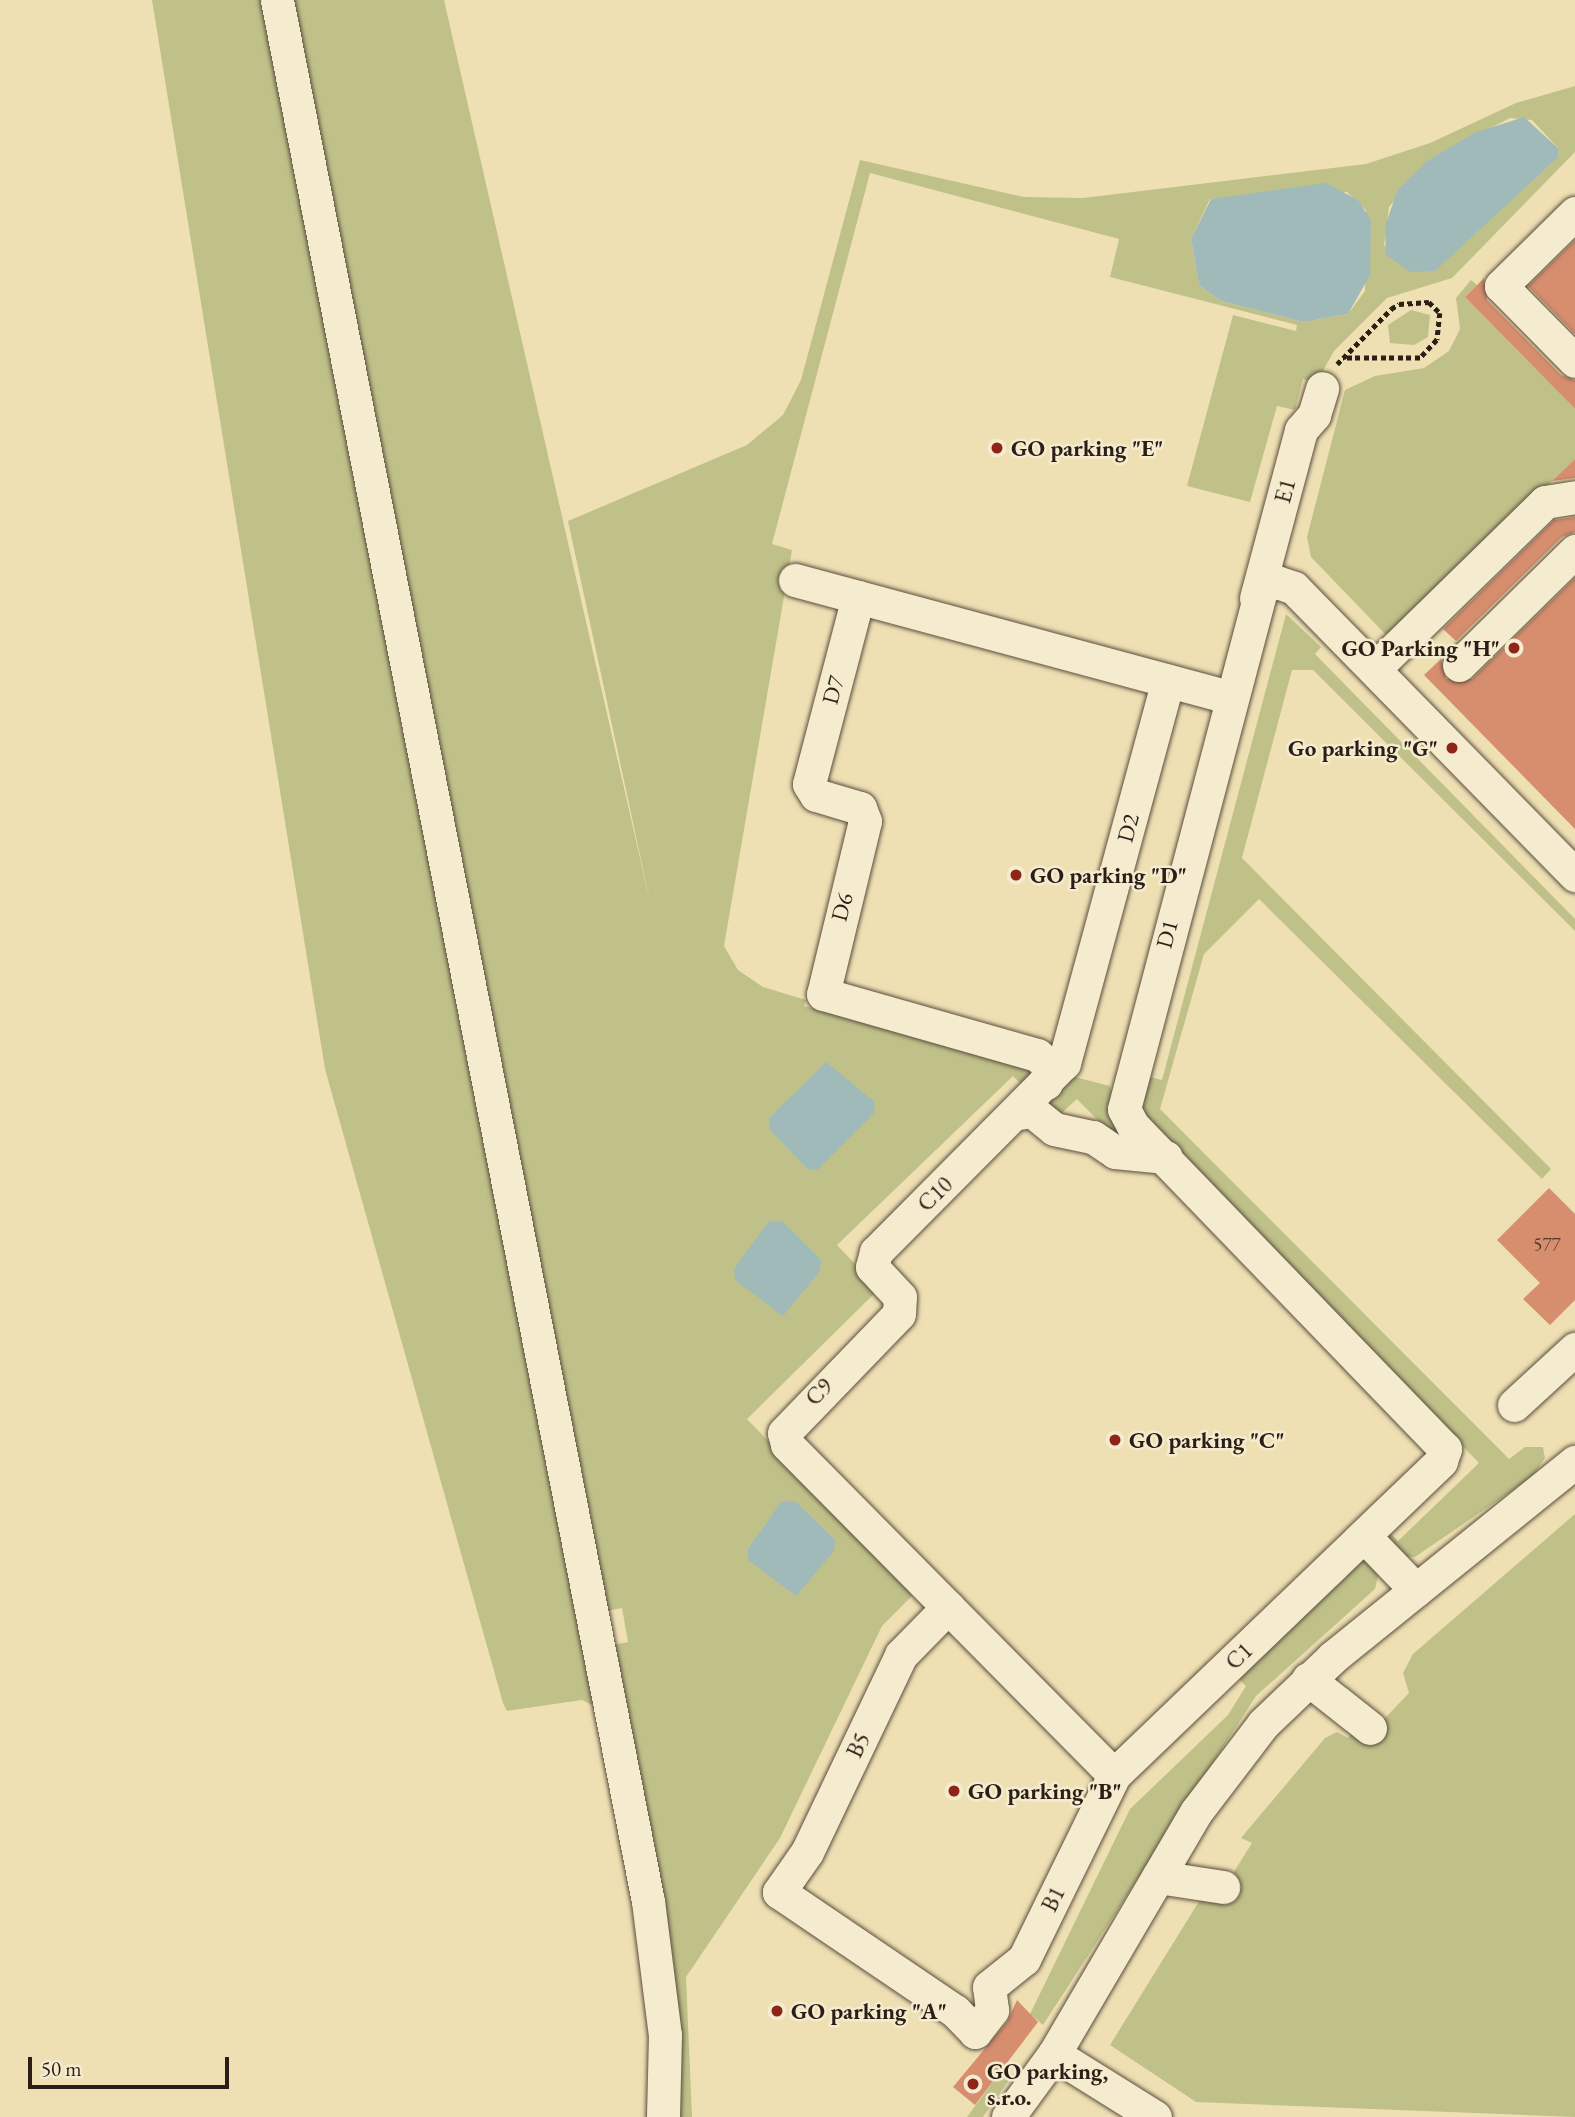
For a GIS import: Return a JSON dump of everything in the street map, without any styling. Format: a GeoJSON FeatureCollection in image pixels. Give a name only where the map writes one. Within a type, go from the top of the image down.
{"type":"FeatureCollection","features":[{"type":"Feature","properties":{"kind":"street"},"geometry":{"type":"LineString","coordinates":[[277,0],[648,1901],[665,2035],[663,2117]]}},
{"type":"Feature","properties":{"kind":"street"},"geometry":{"type":"LineString","coordinates":[[1575,213],[1501,286],[1575,362]]}},
{"type":"Feature","properties":{"kind":"street","name":"E1"},"geometry":{"type":"LineString","coordinates":[[1230,697],[1261,592],[1301,430],[1314,415],[1322,388]]}},
{"type":"Feature","properties":{"kind":"street"},"geometry":{"type":"LineString","coordinates":[[1374,668],[1545,502],[1575,497]]}},
{"type":"Feature","properties":{"kind":"street"},"geometry":{"type":"LineString","coordinates":[[1459,665],[1575,551]]}},
{"type":"Feature","properties":{"kind":"street"},"geometry":{"type":"LineString","coordinates":[[795,580],[1230,697]]}},
{"type":"Feature","properties":{"kind":"street"},"geometry":{"type":"LineString","coordinates":[[1261,592],[1289,584],[1575,875]]}},
{"type":"Feature","properties":{"kind":"street","name":"D7"},"geometry":{"type":"LineString","coordinates":[[858,597],[809,784],[816,795],[859,808],[865,821]]}},
{"type":"Feature","properties":{"kind":"street","name":"D2"},"geometry":{"type":"LineString","coordinates":[[1067,1057],[1168,681]]}},
{"type":"Feature","properties":{"kind":"street","name":"D1"},"geometry":{"type":"LineString","coordinates":[[1166,1157],[1128,1118],[1125,1089],[1230,697]]}},
{"type":"Feature","properties":{"kind":"street","name":"D6"},"geometry":{"type":"LineString","coordinates":[[865,821],[823,994],[1037,1055],[1049,1065],[1046,1083]]}},
{"type":"Feature","properties":{"kind":"street","name":"C10"},"geometry":{"type":"LineString","coordinates":[[898,1314],[900,1297],[872,1267],[876,1252],[1019,1113],[1067,1057]]}},
{"type":"Feature","properties":{"kind":"street"},"geometry":{"type":"LineString","coordinates":[[1019,1113],[1032,1111],[1054,1129],[1093,1136],[1115,1152],[1166,1157]]}},
{"type":"Feature","properties":{"kind":"street","name":"C1"},"geometry":{"type":"LineString","coordinates":[[1114,1775],[1441,1461],[1444,1443],[1166,1157]]}},
{"type":"Feature","properties":{"kind":"street","name":"C9"},"geometry":{"type":"LineString","coordinates":[[898,1314],[786,1427],[787,1444],[1114,1775]]}},
{"type":"Feature","properties":{"kind":"street"},"geometry":{"type":"LineString","coordinates":[[1514,1405],[1575,1349]]}},
{"type":"Feature","properties":{"kind":"street"},"geometry":{"type":"LineString","coordinates":[[1008,2117],[1054,2054],[1158,1877],[1239,1751],[1308,1679],[1575,1462]]}},
{"type":"Feature","properties":{"kind":"street"},"geometry":{"type":"LineString","coordinates":[[1364,1536],[1416,1590]]}},
{"type":"Feature","properties":{"kind":"street","name":"B5"},"geometry":{"type":"LineString","coordinates":[[947,1608],[901,1655],[807,1852],[779,1892],[955,2011],[983,2021]]}},
{"type":"Feature","properties":{"kind":"street"},"geometry":{"type":"LineString","coordinates":[[1308,1679],[1370,1728]]}},
{"type":"Feature","properties":{"kind":"street","name":"B1"},"geometry":{"type":"LineString","coordinates":[[983,2021],[989,1987],[1024,1959],[1114,1775]]}},
{"type":"Feature","properties":{"kind":"street"},"geometry":{"type":"LineString","coordinates":[[1158,1877],[1223,1887]]}},
{"type":"Feature","properties":{"kind":"street"},"geometry":{"type":"LineString","coordinates":[[1054,2054],[1155,2117]]}},
{"type":"Feature","properties":{"kind":"path"},"geometry":{"type":"LineString","coordinates":[[1322,388],[1343,358],[1399,304],[1429,302],[1440,313],[1437,340],[1420,358],[1343,358]]}},
{"type":"Feature","properties":{"kind":"green space"},"geometry":{"type":"Polygon","coordinates":[[[152,0],[271,0],[644,1913],[659,2025],[657,2117],[649,2117],[651,2016],[638,1919],[594,1706],[582,1700],[507,1711],[503,1703],[325,1069],[152,0]]]}},
{"type":"Feature","properties":{"kind":"green space"},"geometry":{"type":"Polygon","coordinates":[[[284,0],[444,0],[651,906],[568,521],[747,445],[783,415],[801,380],[860,160],[1024,197],[1083,198],[1366,164],[1430,143],[1516,103],[1575,86],[1575,152],[1452,278],[1387,298],[1334,351],[1316,383],[1303,379],[1295,410],[1277,406],[1250,502],[1187,486],[1233,315],[1296,331],[1297,325],[1110,277],[1119,239],[870,173],[772,544],[792,550],[724,946],[738,970],[763,987],[806,1000],[804,1006],[1035,1067],[1025,1088],[1013,1076],[837,1245],[879,1289],[747,1419],[915,1593],[882,1626],[780,1838],[686,1977],[692,2117],[669,2117],[603,1647],[628,1642],[622,1608],[596,1613],[284,0]],[[1510,118],[1427,161],[1389,207],[1384,246],[1558,157],[1559,149],[1532,120],[1510,118]],[[1347,192],[1210,199],[1191,239],[1199,285],[1221,301],[1304,322],[1348,314],[1365,291],[1366,210],[1347,192]]]}},
{"type":"Feature","properties":{"kind":"green space"},"geometry":{"type":"Polygon","coordinates":[[[1471,280],[1477,285],[1465,297],[1575,409],[1575,459],[1389,638],[1311,557],[1307,537],[1345,390],[1375,376],[1424,368],[1449,351],[1460,329],[1456,298],[1471,280]]]}},
{"type":"Feature","properties":{"kind":"green space"},"geometry":{"type":"Polygon","coordinates":[[[1411,310],[1430,315],[1428,337],[1414,345],[1390,343],[1388,325],[1411,310]]]}},
{"type":"Feature","properties":{"kind":"green space"},"geometry":{"type":"Polygon","coordinates":[[[1286,614],[1321,647],[1315,654],[1575,919],[1575,931],[1313,670],[1292,670],[1242,858],[1551,1169],[1542,1179],[1259,899],[1204,954],[1160,1109],[1509,1459],[1525,1447],[1543,1447],[1545,1458],[1532,1477],[1415,1557],[1406,1557],[1384,1535],[1388,1531],[1398,1541],[1479,1463],[1143,1117],[1137,1091],[1142,1075],[1162,1080],[1286,614]]]}},
{"type":"Feature","properties":{"kind":"green space"},"geometry":{"type":"Polygon","coordinates":[[[1071,1076],[1110,1086],[1121,1136],[1116,1139],[1077,1099],[1055,1119],[1043,1106],[1071,1076]]]}},
{"type":"Feature","properties":{"kind":"green space"},"geometry":{"type":"Polygon","coordinates":[[[1575,1514],[1575,2117],[1196,2102],[1110,2045],[1203,1895],[1217,1899],[1252,1843],[1241,1838],[1325,1738],[1337,1732],[1348,1738],[1354,1730],[1365,1739],[1409,1693],[1403,1673],[1413,1654],[1575,1514]]]}},
{"type":"Feature","properties":{"kind":"green space"},"geometry":{"type":"Polygon","coordinates":[[[1363,1556],[1379,1572],[1375,1589],[1256,1696],[1043,2025],[1030,2014],[1130,1809],[1228,1715],[1246,1686],[1236,1676],[1363,1556]]]}},
{"type":"Feature","properties":{"kind":"green space"},"geometry":{"type":"Polygon","coordinates":[[[1001,2071],[1009,2080],[983,2117],[967,2117],[1001,2071]]]}},
{"type":"Feature","properties":{"kind":"water"},"geometry":{"type":"Polygon","coordinates":[[[1524,117],[1559,149],[1558,157],[1435,271],[1411,272],[1386,255],[1385,226],[1398,189],[1427,161],[1474,133],[1524,117]]]}},
{"type":"Feature","properties":{"kind":"water"},"geometry":{"type":"Polygon","coordinates":[[[1326,183],[1358,200],[1371,220],[1370,275],[1348,314],[1304,322],[1221,301],[1199,285],[1191,239],[1211,199],[1326,183]]]}},
{"type":"Feature","properties":{"kind":"water"},"geometry":{"type":"Polygon","coordinates":[[[826,1062],[875,1102],[874,1113],[817,1170],[808,1169],[770,1130],[769,1118],[826,1062]]]}},
{"type":"Feature","properties":{"kind":"water"},"geometry":{"type":"Polygon","coordinates":[[[782,1221],[821,1260],[820,1271],[783,1316],[735,1280],[734,1269],[768,1222],[782,1221]]]}},
{"type":"Feature","properties":{"kind":"water"},"geometry":{"type":"Polygon","coordinates":[[[795,1501],[835,1540],[834,1551],[796,1596],[748,1560],[748,1549],[781,1502],[795,1501]]]}},
{"type":"Feature","properties":{"kind":"building"},"geometry":{"type":"Polygon","coordinates":[[[1575,240],[1575,334],[1528,286],[1575,240]]]}},
{"type":"Feature","properties":{"kind":"building"},"geometry":{"type":"Polygon","coordinates":[[[1484,278],[1487,300],[1561,375],[1575,380],[1575,409],[1465,297],[1484,278]]]}},
{"type":"Feature","properties":{"kind":"building"},"geometry":{"type":"Polygon","coordinates":[[[1575,459],[1575,478],[1552,481],[1575,459]]]}},
{"type":"Feature","properties":{"kind":"building"},"geometry":{"type":"Polygon","coordinates":[[[1575,517],[1575,532],[1562,537],[1456,641],[1443,629],[1554,520],[1575,517]]]}},
{"type":"Feature","properties":{"kind":"building"},"geometry":{"type":"Polygon","coordinates":[[[1575,578],[1575,829],[1424,675],[1441,659],[1446,679],[1472,679],[1575,578]]]}},
{"type":"Feature","properties":{"kind":"building"},"geometry":{"type":"Polygon","coordinates":[[[1549,1188],[1575,1214],[1575,1300],[1550,1325],[1523,1299],[1540,1283],[1497,1240],[1549,1188]]]}},
{"type":"Feature","properties":{"kind":"building"},"geometry":{"type":"Polygon","coordinates":[[[1017,2000],[1038,2022],[975,2105],[953,2087],[1007,2022],[1017,2000]]]}},
{"type":"Feature","properties":{"kind":"place","name":"GO parking \"E\""},"geometry":{"type":"Point","coordinates":[997,448]}},
{"type":"Feature","properties":{"kind":"place","name":"GO Parking \"H\""},"geometry":{"type":"Point","coordinates":[1514,648]}},
{"type":"Feature","properties":{"kind":"place","name":"Go parking \"G\""},"geometry":{"type":"Point","coordinates":[1452,748]}},
{"type":"Feature","properties":{"kind":"place","name":"GO parking \"D\""},"geometry":{"type":"Point","coordinates":[1016,875]}},
{"type":"Feature","properties":{"kind":"place","name":"GO parking \"C\""},"geometry":{"type":"Point","coordinates":[1115,1440]}},
{"type":"Feature","properties":{"kind":"place","name":"GO parking \"B\""},"geometry":{"type":"Point","coordinates":[954,1791]}},
{"type":"Feature","properties":{"kind":"place","name":"GO parking \"A\""},"geometry":{"type":"Point","coordinates":[777,2011]}},
{"type":"Feature","properties":{"kind":"place","name":"GO parking, s.r.o."},"geometry":{"type":"Point","coordinates":[973,2084]}}]}
